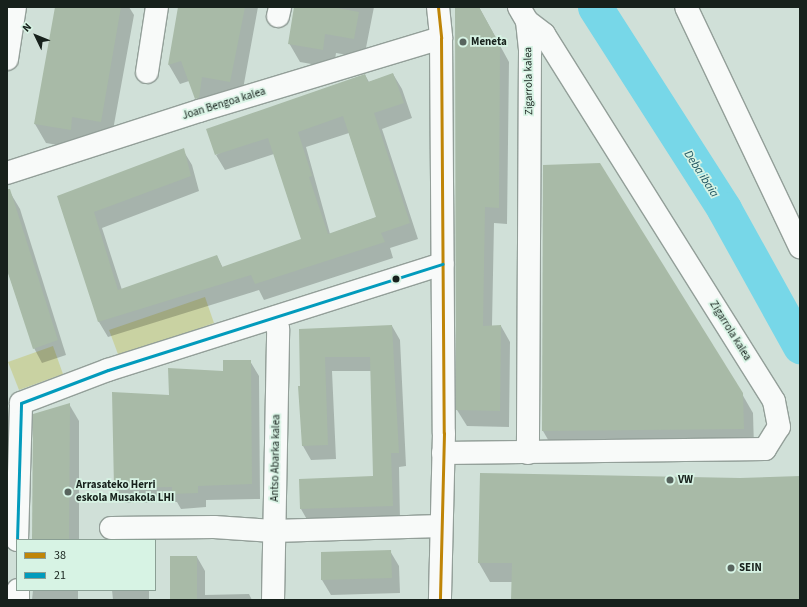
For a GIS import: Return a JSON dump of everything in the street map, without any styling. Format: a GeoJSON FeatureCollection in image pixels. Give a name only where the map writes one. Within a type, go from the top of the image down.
{"type":"FeatureCollection","features":[{"type":"Feature","properties":{"kind":"street"},"geometry":{"type":"LineString","coordinates":[[7,59],[15,7]]}},
{"type":"Feature","properties":{"kind":"street"},"geometry":{"type":"LineString","coordinates":[[147,72],[157,7]]}},
{"type":"Feature","properties":{"kind":"street"},"geometry":{"type":"LineString","coordinates":[[438,7],[441,38],[443,264],[443,453],[440,600]]}},
{"type":"Feature","properties":{"kind":"street"},"geometry":{"type":"LineString","coordinates":[[686,7],[800,247]]}},
{"type":"Feature","properties":{"kind":"street","name":"Zigarrola kalea"},"geometry":{"type":"LineString","coordinates":[[523,14],[530,52],[528,453]]}},
{"type":"Feature","properties":{"kind":"street","name":"Zigarrola kalea"},"geometry":{"type":"LineString","coordinates":[[443,453],[765,449],[779,427],[774,401],[544,34],[523,14]]}},
{"type":"Feature","properties":{"kind":"street","name":"Joan Bengoa kalea"},"geometry":{"type":"LineString","coordinates":[[7,173],[199,111],[441,38]]}},
{"type":"Feature","properties":{"kind":"street"},"geometry":{"type":"LineString","coordinates":[[17,539],[22,403],[108,370],[443,264]]}},
{"type":"Feature","properties":{"kind":"street","name":"Antso Abarka kalea"},"geometry":{"type":"LineString","coordinates":[[274,600],[273,531],[276,507],[278,329],[275,317]]}},
{"type":"Feature","properties":{"kind":"street"},"geometry":{"type":"LineString","coordinates":[[111,528],[214,527],[273,531],[441,526]]}},
{"type":"Feature","properties":{"kind":"green space"},"geometry":{"type":"Polygon","coordinates":[[[205,297],[214,323],[119,357],[109,330],[205,297]]]}},
{"type":"Feature","properties":{"kind":"green space"},"geometry":{"type":"Polygon","coordinates":[[[53,346],[63,374],[19,390],[8,362],[53,346]]]}},
{"type":"Feature","properties":{"kind":"building"},"geometry":{"type":"Polygon","coordinates":[[[55,7],[121,7],[101,122],[72,117],[71,130],[34,124],[55,7]]]}},
{"type":"Feature","properties":{"kind":"building"},"geometry":{"type":"Polygon","coordinates":[[[178,7],[245,7],[230,82],[202,77],[199,98],[195,99],[181,61],[168,65],[178,7]]]}},
{"type":"Feature","properties":{"kind":"building"},"geometry":{"type":"Polygon","coordinates":[[[294,7],[332,7],[359,12],[354,39],[325,34],[323,50],[288,44],[294,7]]]}},
{"type":"Feature","properties":{"kind":"building"},"geometry":{"type":"Polygon","coordinates":[[[455,7],[479,7],[500,45],[499,208],[485,207],[483,326],[501,325],[500,411],[456,410],[455,7]]]}},
{"type":"Feature","properties":{"kind":"building"},"geometry":{"type":"Polygon","coordinates":[[[393,73],[404,103],[374,113],[410,223],[381,233],[385,242],[255,284],[251,275],[98,322],[57,196],[184,148],[191,176],[94,212],[118,290],[217,255],[222,267],[301,239],[268,138],[215,155],[206,129],[365,74],[368,82],[393,73]],[[343,116],[298,132],[312,176],[309,177],[328,234],[376,217],[343,116]]]}},
{"type":"Feature","properties":{"kind":"building"},"geometry":{"type":"Polygon","coordinates":[[[600,163],[743,393],[744,429],[542,431],[543,165],[600,163]]]}},
{"type":"Feature","properties":{"kind":"building"},"geometry":{"type":"Polygon","coordinates":[[[7,189],[10,189],[58,340],[33,349],[7,270],[7,189]]]}},
{"type":"Feature","properties":{"kind":"building"},"geometry":{"type":"Polygon","coordinates":[[[392,325],[399,453],[391,453],[393,506],[300,509],[299,479],[373,476],[370,357],[325,357],[328,445],[302,446],[298,386],[300,386],[299,329],[392,325]]]}},
{"type":"Feature","properties":{"kind":"building"},"geometry":{"type":"Polygon","coordinates":[[[223,360],[251,360],[252,484],[198,486],[198,493],[172,494],[172,487],[114,488],[112,392],[169,395],[168,368],[223,371],[223,360]]]}},
{"type":"Feature","properties":{"kind":"building"},"geometry":{"type":"Polygon","coordinates":[[[70,403],[69,539],[32,539],[33,414],[70,403]]]}},
{"type":"Feature","properties":{"kind":"building"},"geometry":{"type":"Polygon","coordinates":[[[480,473],[740,478],[800,476],[800,600],[511,600],[512,563],[478,563],[480,473]]]}},
{"type":"Feature","properties":{"kind":"building"},"geometry":{"type":"Polygon","coordinates":[[[391,550],[392,578],[321,580],[321,552],[391,550]]]}},
{"type":"Feature","properties":{"kind":"building"},"geometry":{"type":"Polygon","coordinates":[[[170,556],[197,556],[197,600],[170,600],[170,556]]]}},
{"type":"Feature","properties":{"kind":"waterway","name":"Deba ibaia"},"geometry":{"type":"LineString","coordinates":[[595,7],[724,209],[800,346]]}},
{"type":"Feature","properties":{"kind":"transit line","name":"38"},"geometry":{"type":"LineString","coordinates":[[438,7],[441,38],[444,433],[440,600]]}},
{"type":"Feature","properties":{"kind":"transit line","name":"21"},"geometry":{"type":"LineString","coordinates":[[17,539],[21,403],[108,370],[443,264]]}},
{"type":"Feature","properties":{"kind":"place","name":"Meneta"},"geometry":{"type":"Point","coordinates":[463,42]}},
{"type":"Feature","properties":{"kind":"place","name":"VW"},"geometry":{"type":"Point","coordinates":[670,480]}},
{"type":"Feature","properties":{"kind":"place","name":"Arrasateko Herri eskola Musakola LHI"},"geometry":{"type":"Point","coordinates":[68,492]}},
{"type":"Feature","properties":{"kind":"place","name":"SEIN"},"geometry":{"type":"Point","coordinates":[731,568]}}]}
